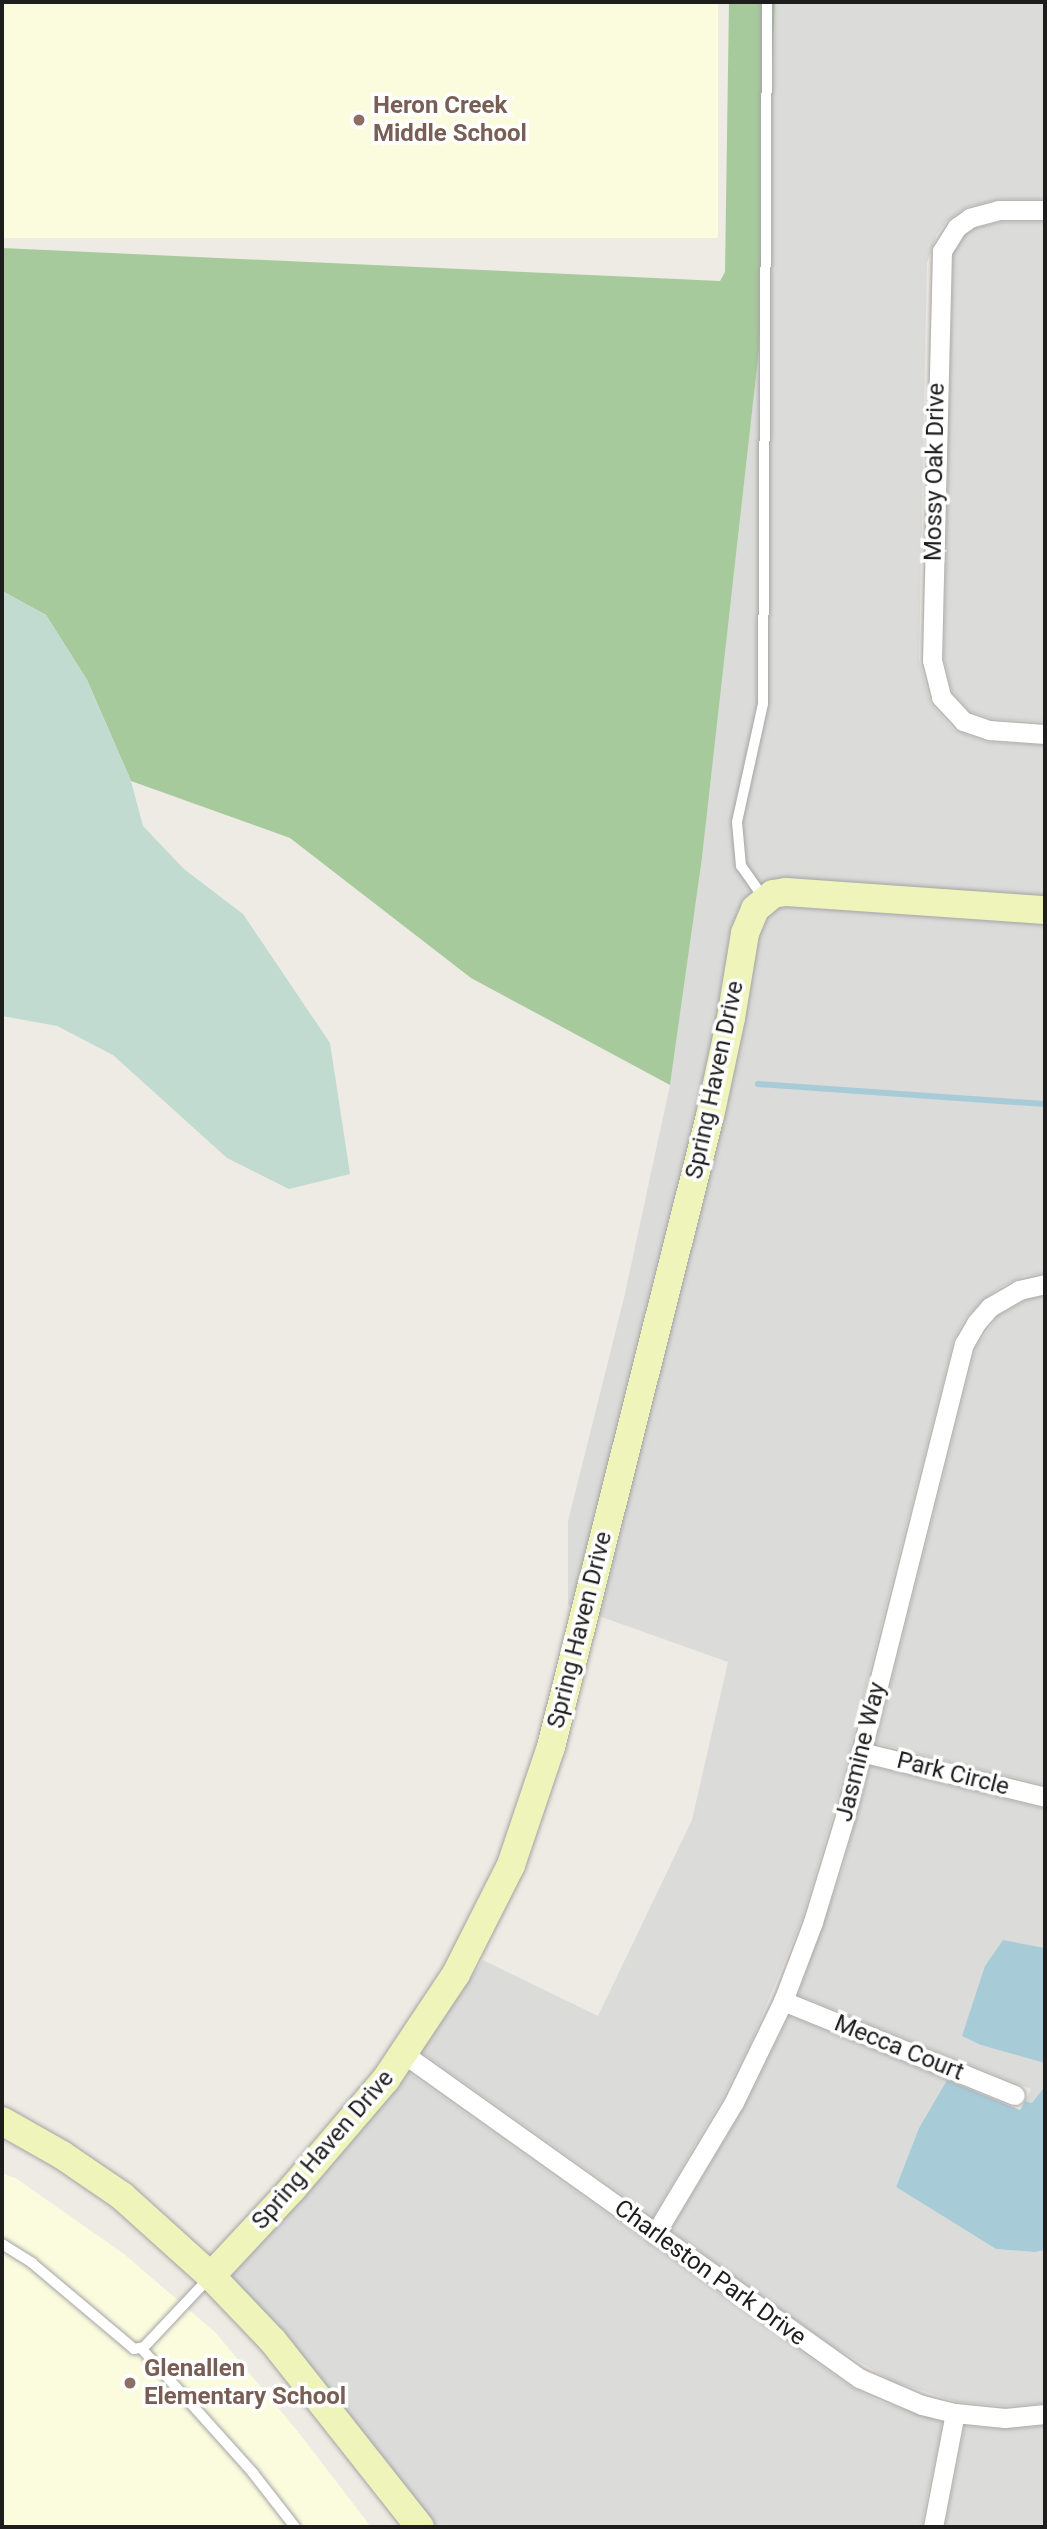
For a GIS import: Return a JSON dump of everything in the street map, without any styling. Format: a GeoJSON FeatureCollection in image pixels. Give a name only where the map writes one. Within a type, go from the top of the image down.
{"type":"FeatureCollection","features":[{"type":"Feature","properties":{"kind":"street","name":"Mossy Oak Drive"},"geometry":{"type":"LineString","coordinates":[[1045,210],[999,210],[970,218],[957,227],[942,251],[932,660],[941,697],[962,720],[989,730],[1045,734]]}},
{"type":"Feature","properties":{"kind":"street"},"geometry":{"type":"LineString","coordinates":[[765,900],[773,894],[786,892],[1045,910]]}},
{"type":"Feature","properties":{"kind":"street","name":"Spring Haven Drive"},"geometry":{"type":"LineString","coordinates":[[211,2276],[301,2179],[404,2054],[456,1974],[485,1920],[533,1807],[551,1747],[710,1116],[731,1018],[745,933],[755,909],[765,900]]}},
{"type":"Feature","properties":{"kind":"street","name":"Jasmine Way"},"geometry":{"type":"LineString","coordinates":[[655,2234],[734,2102],[783,2001],[831,1869],[964,1344],[983,1314],[999,1301],[1018,1290],[1045,1284]]}},
{"type":"Feature","properties":{"kind":"street","name":"Park Circle"},"geometry":{"type":"LineString","coordinates":[[861,1752],[1045,1797]]}},
{"type":"Feature","properties":{"kind":"street","name":"Mecca Court"},"geometry":{"type":"LineString","coordinates":[[783,2001],[1015,2095]]}},
{"type":"Feature","properties":{"kind":"street","name":"Charleston Park Drive"},"geometry":{"type":"LineString","coordinates":[[404,2054],[859,2378],[922,2405],[955,2413],[1005,2418],[1045,2414]]}},
{"type":"Feature","properties":{"kind":"street"},"geometry":{"type":"LineString","coordinates":[[2,2121],[62,2155],[122,2196],[211,2276],[296,2369],[420,2527]]}},
{"type":"Feature","properties":{"kind":"street"},"geometry":{"type":"LineString","coordinates":[[933,2527],[955,2413]]}},
{"type":"Feature","properties":{"kind":"lane"},"geometry":{"type":"LineString","coordinates":[[765,900],[741,866],[737,822],[763,704],[767,2]]}},
{"type":"Feature","properties":{"kind":"lane"},"geometry":{"type":"LineString","coordinates":[[2,2244],[32,2263],[134,2349],[141,2348],[211,2276]]}},
{"type":"Feature","properties":{"kind":"lane"},"geometry":{"type":"LineString","coordinates":[[141,2348],[253,2473],[295,2527]]}},
{"type":"Feature","properties":{"kind":"shaded area","name":"Heron Creek Middle School"},"geometry":{"type":"Polygon","coordinates":[[[2,2],[718,2],[718,238],[2,238],[2,2]]]}},
{"type":"Feature","properties":{"kind":"shaded area"},"geometry":{"type":"Polygon","coordinates":[[[775,2],[1045,2],[1045,199],[1000,199],[967,207],[947,221],[937,234],[927,263],[919,660],[931,704],[954,730],[986,742],[1045,745],[1045,898],[772,883],[719,1018],[698,1114],[573,1607],[568,1605],[568,1521],[624,1298],[670,1085],[702,858],[759,350],[775,2]]]}},
{"type":"Feature","properties":{"kind":"shaded area"},"geometry":{"type":"Polygon","coordinates":[[[1000,222],[1045,222],[1045,722],[993,719],[970,711],[952,691],[944,658],[953,253],[965,235],[975,228],[1000,222]]]}},
{"type":"Feature","properties":{"kind":"shaded area"},"geometry":{"type":"Polygon","coordinates":[[[2,591],[46,615],[87,680],[131,781],[143,826],[184,869],[243,914],[330,1043],[350,1174],[289,1189],[227,1158],[113,1055],[57,1026],[2,1016],[2,591]]]}},
{"type":"Feature","properties":{"kind":"shaded area"},"geometry":{"type":"Polygon","coordinates":[[[777,905],[1045,921],[1045,1273],[1024,1276],[1002,1286],[983,1300],[965,1318],[953,1341],[833,1815],[802,1919],[751,2042],[723,2097],[653,2216],[420,2051],[483,1960],[598,2016],[692,1820],[728,1662],[596,1615],[760,922],[777,905]]]}},
{"type":"Feature","properties":{"kind":"shaded area"},"geometry":{"type":"Polygon","coordinates":[[[1045,1296],[1045,1785],[876,1743],[976,1347],[998,1316],[1030,1298],[1045,1296]]]}},
{"type":"Feature","properties":{"kind":"shaded area"},"geometry":{"type":"Polygon","coordinates":[[[870,1766],[1045,1809],[1045,1948],[1003,1940],[981,2045],[1045,2062],[1045,2086],[1032,2103],[1025,2101],[1031,2089],[798,1995],[842,1871],[870,1766]]]}},
{"type":"Feature","properties":{"kind":"shaded area"},"geometry":{"type":"Polygon","coordinates":[[[789,2016],[947,2080],[919,2128],[896,2187],[996,2249],[1035,2252],[1045,2250],[1045,2403],[1006,2406],[958,2402],[892,2381],[831,2345],[671,2230],[745,2106],[789,2016]]]}},
{"type":"Feature","properties":{"kind":"shaded area"},"geometry":{"type":"Polygon","coordinates":[[[406,2071],[851,2387],[881,2402],[942,2422],[921,2527],[436,2527],[314,2371],[227,2275],[406,2071]]]}},
{"type":"Feature","properties":{"kind":"shaded area","name":"Glenallen Elementary School"},"geometry":{"type":"Polygon","coordinates":[[[2,2173],[17,2179],[124,2254],[216,2333],[299,2433],[371,2527],[2,2527],[2,2173]]]}},
{"type":"Feature","properties":{"kind":"shaded area"},"geometry":{"type":"Polygon","coordinates":[[[965,2426],[1004,2429],[1045,2426],[1045,2527],[945,2527],[965,2426]]]}},
{"type":"Feature","properties":{"kind":"green space"},"geometry":{"type":"Polygon","coordinates":[[[729,2],[775,2],[759,350],[702,858],[670,1085],[471,978],[290,838],[131,781],[87,680],[46,615],[2,591],[2,248],[720,281],[725,272],[729,2]]]}},
{"type":"Feature","properties":{"kind":"water"},"geometry":{"type":"Polygon","coordinates":[[[1003,1940],[1045,1948],[1045,2063],[981,2045],[962,2036],[985,1966],[1003,1940]]]}},
{"type":"Feature","properties":{"kind":"water"},"geometry":{"type":"Polygon","coordinates":[[[947,2080],[1020,2110],[1025,2101],[1032,2103],[1045,2086],[1045,2250],[1035,2252],[996,2249],[896,2187],[919,2128],[947,2080]]]}},
{"type":"Feature","properties":{"kind":"waterway"},"geometry":{"type":"LineString","coordinates":[[758,1084],[1045,1104]]}},
{"type":"Feature","properties":{"kind":"place","name":"Heron Creek Middle School"},"geometry":{"type":"Point","coordinates":[359,120]}},
{"type":"Feature","properties":{"kind":"place","name":"Glenallen Elementary School"},"geometry":{"type":"Point","coordinates":[130,2383]}}]}
